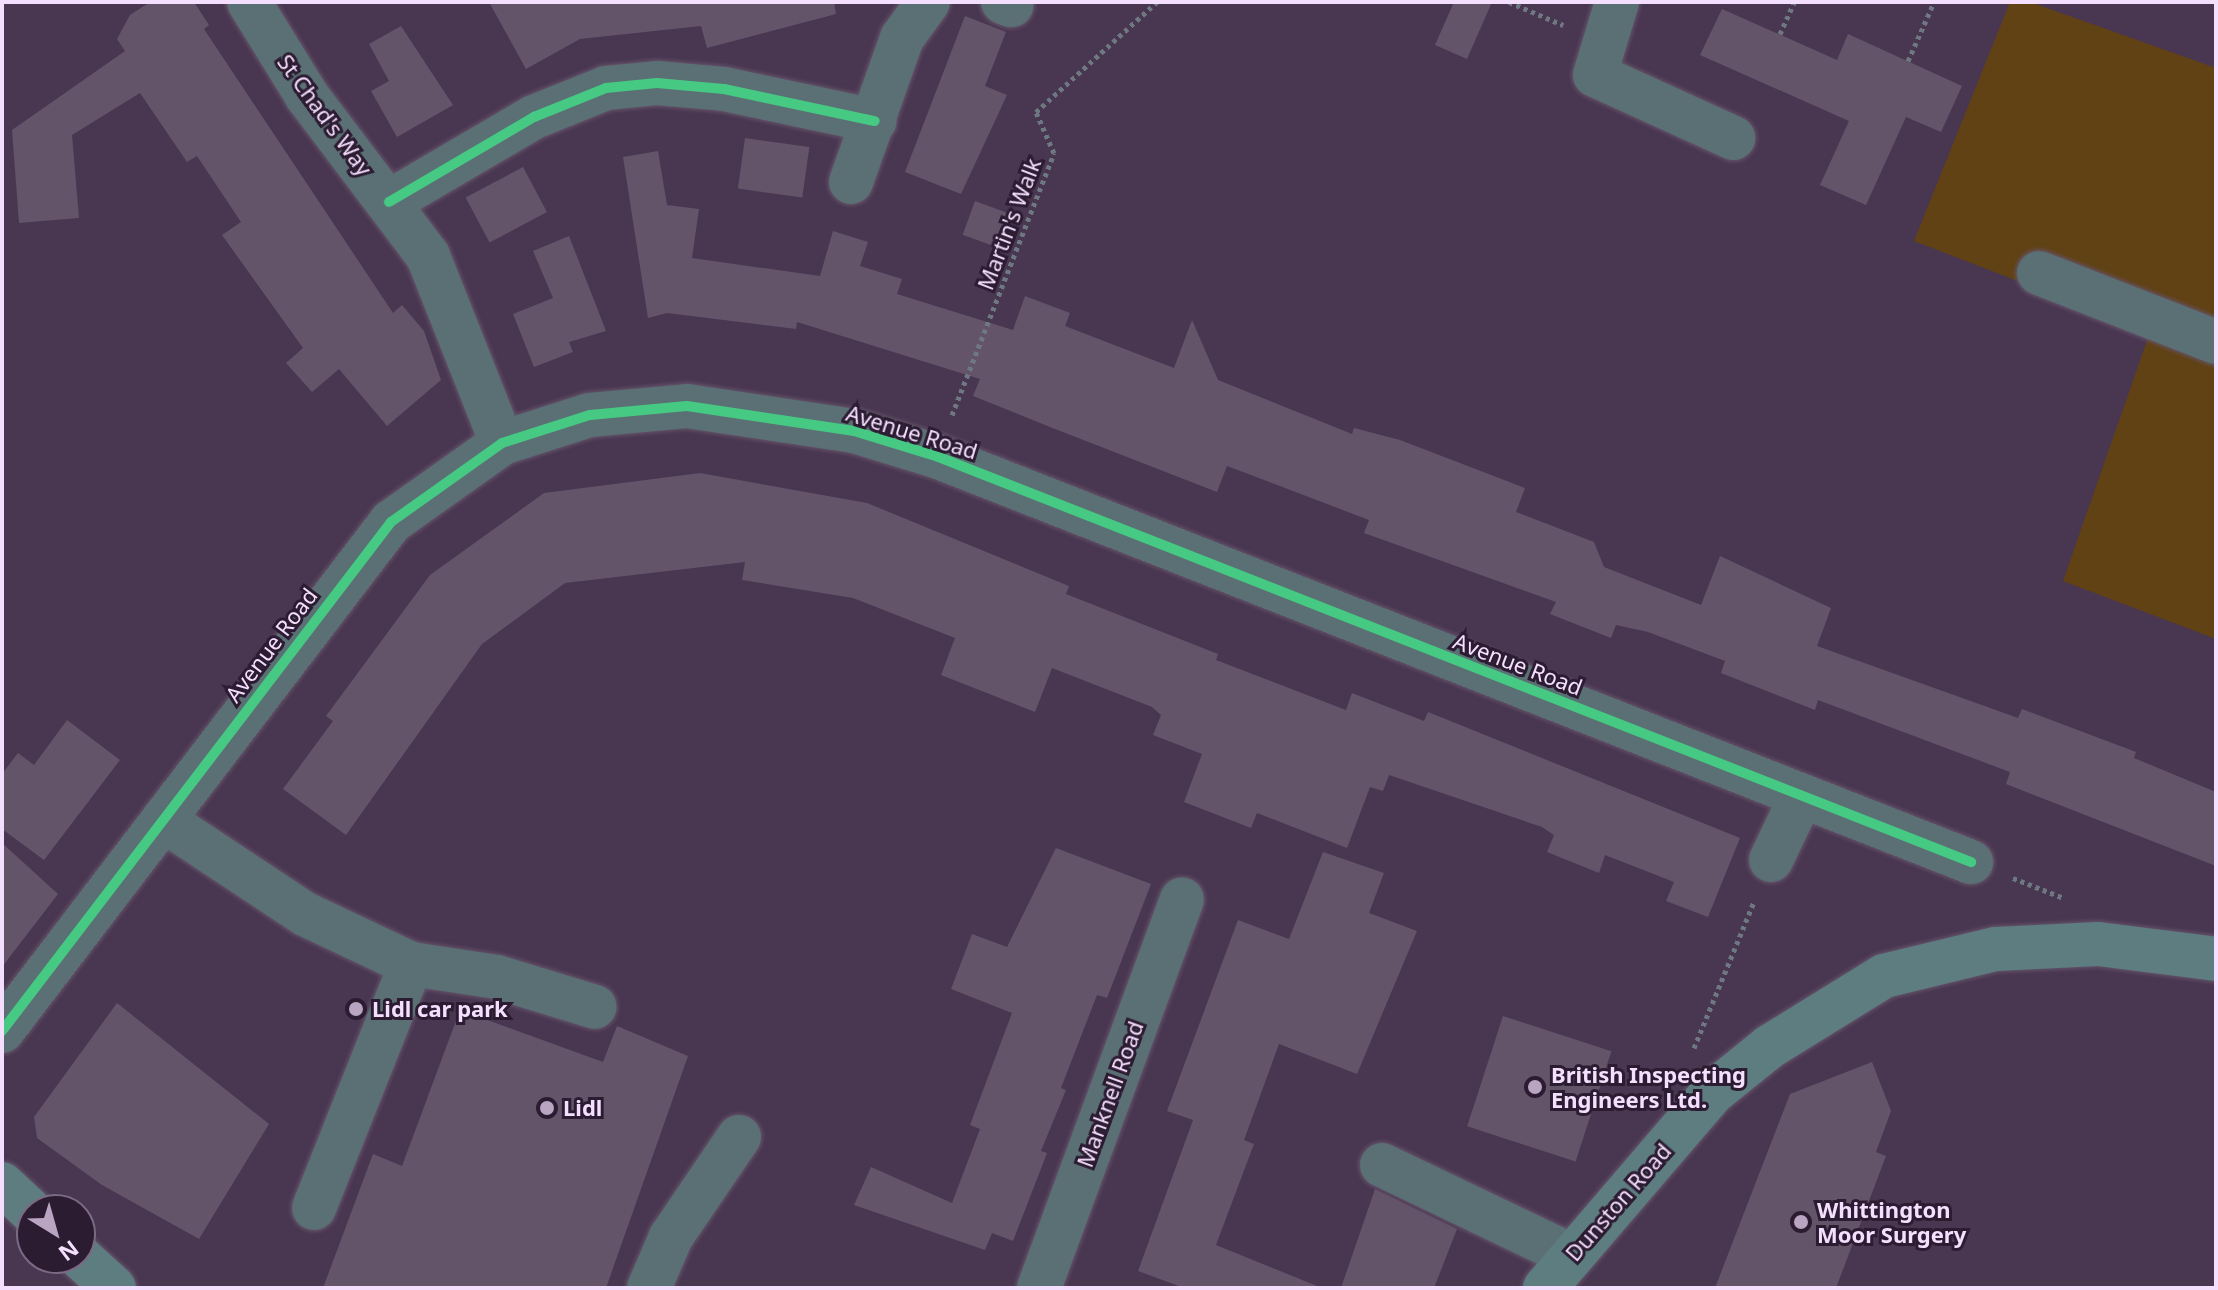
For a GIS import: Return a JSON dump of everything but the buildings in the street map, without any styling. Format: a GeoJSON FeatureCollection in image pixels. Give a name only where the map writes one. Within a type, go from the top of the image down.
{"type":"FeatureCollection","features":[{"type":"Feature","properties":{"kind":"main road","name":"Dunston Road"},"geometry":{"type":"LineString","coordinates":[[1558,1272],[1711,1094],[1769,1047],[1884,976],[1996,949],[2098,944],[2216,959]]}},
{"type":"Feature","properties":{"kind":"main road"},"geometry":{"type":"LineString","coordinates":[[96,1272],[114,1288]]}},
{"type":"Feature","properties":{"kind":"street","name":"St Chad's Way"},"geometry":{"type":"LineString","coordinates":[[249,2],[307,96],[428,256],[450,302],[502,443]]}},
{"type":"Feature","properties":{"kind":"street"},"geometry":{"type":"LineString","coordinates":[[851,182],[898,58],[902,38],[928,2]]}},
{"type":"Feature","properties":{"kind":"street"},"geometry":{"type":"LineString","coordinates":[[1611,22],[1595,75],[1733,138]]}},
{"type":"Feature","properties":{"kind":"street"},"geometry":{"type":"LineString","coordinates":[[389,202],[534,117],[606,88],[657,83],[724,89],[875,121]]}},
{"type":"Feature","properties":{"kind":"street"},"geometry":{"type":"LineString","coordinates":[[2039,273],[2216,342]]}},
{"type":"Feature","properties":{"kind":"street","name":"Avenue Road"},"geometry":{"type":"LineString","coordinates":[[2,1031],[391,522],[502,443],[590,415],[687,406],[854,431],[936,456],[1971,862]]}},
{"type":"Feature","properties":{"kind":"street"},"geometry":{"type":"LineString","coordinates":[[1771,860],[1801,797]]}},
{"type":"Feature","properties":{"kind":"street"},"geometry":{"type":"LineString","coordinates":[[163,820],[305,914],[411,964],[497,977],[595,1007]]}},
{"type":"Feature","properties":{"kind":"street","name":"Manknell Road"},"geometry":{"type":"LineString","coordinates":[[1039,1288],[1182,899]]}},
{"type":"Feature","properties":{"kind":"street"},"geometry":{"type":"LineString","coordinates":[[314,1208],[411,964]]}},
{"type":"Feature","properties":{"kind":"street"},"geometry":{"type":"LineString","coordinates":[[649,1288],[671,1237],[739,1137]]}},
{"type":"Feature","properties":{"kind":"street"},"geometry":{"type":"LineString","coordinates":[[1382,1165],[1558,1272]]}},
{"type":"Feature","properties":{"kind":"path"},"geometry":{"type":"LineString","coordinates":[[1509,2],[1611,22]]}},
{"type":"Feature","properties":{"kind":"path"},"geometry":{"type":"LineString","coordinates":[[1780,34],[1794,2]]}},
{"type":"Feature","properties":{"kind":"path"},"geometry":{"type":"LineString","coordinates":[[1908,61],[1934,2]]}},
{"type":"Feature","properties":{"kind":"path"},"geometry":{"type":"LineString","coordinates":[[1689,1059],[1771,860]]}},
{"type":"Feature","properties":{"kind":"shaded area"},"geometry":{"type":"Polygon","coordinates":[[[2010,2],[2030,2],[2216,68],[2216,639],[2063,581],[2150,332],[1914,241],[2010,2]]]}},
{"type":"Feature","properties":{"kind":"cycle path"},"geometry":{"type":"LineString","coordinates":[[389,202],[534,117],[606,88],[657,83],[724,89],[875,121]]}},
{"type":"Feature","properties":{"kind":"cycle path"},"geometry":{"type":"LineString","coordinates":[[2,1031],[391,522],[502,443],[590,415],[687,406],[854,431],[936,456],[1971,862]]}},
{"type":"Feature","properties":{"kind":"place","name":"Lidl car park"},"geometry":{"type":"Point","coordinates":[356,1009]}},
{"type":"Feature","properties":{"kind":"place","name":"British Inspecting Engineers Ltd."},"geometry":{"type":"Point","coordinates":[1535,1087]}},
{"type":"Feature","properties":{"kind":"place","name":"Lidl"},"geometry":{"type":"Point","coordinates":[547,1108]}},
{"type":"Feature","properties":{"kind":"place","name":"Whittington Moor Surgery"},"geometry":{"type":"Point","coordinates":[1801,1222]}}]}
